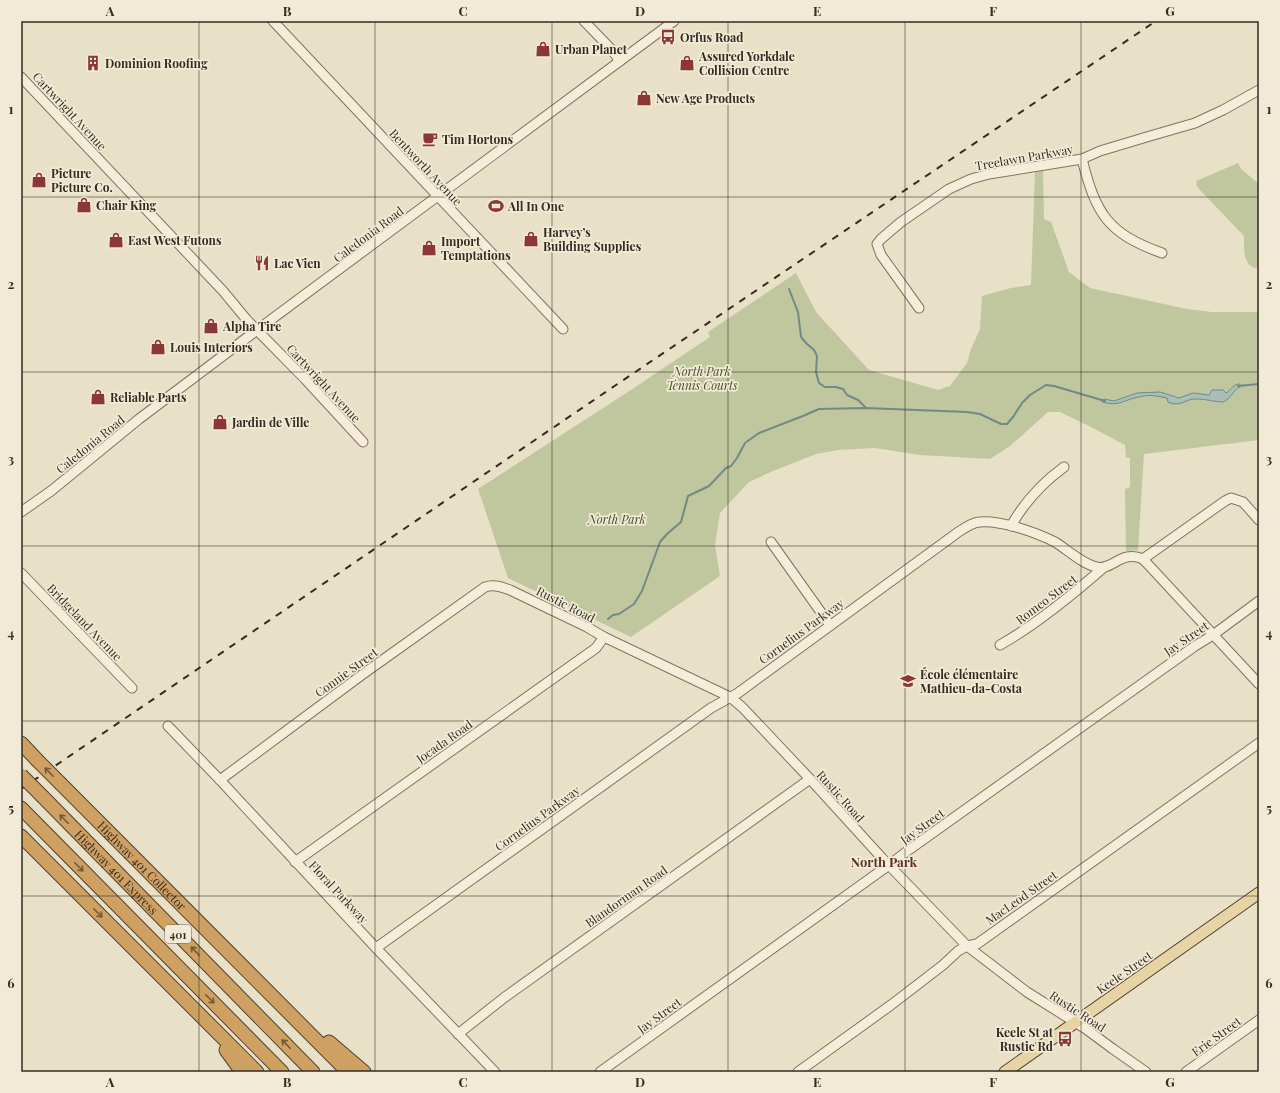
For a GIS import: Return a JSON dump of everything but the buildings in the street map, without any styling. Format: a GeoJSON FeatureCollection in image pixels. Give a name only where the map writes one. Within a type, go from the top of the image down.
{"type":"FeatureCollection","features":[{"type":"Feature","properties":{"kind":"highway","name":"Highway 401 Collector"},"geometry":{"type":"LineString","coordinates":[[21,743],[348,1072]]}},
{"type":"Feature","properties":{"kind":"highway","name":"Highway 401 Express"},"geometry":{"type":"LineString","coordinates":[[21,775],[313,1072]]}},
{"type":"Feature","properties":{"kind":"highway","name":"Highway 401 Express"},"geometry":{"type":"LineString","coordinates":[[21,809],[282,1072]]}},
{"type":"Feature","properties":{"kind":"highway"},"geometry":{"type":"LineString","coordinates":[[21,836],[257,1072]]}},
{"type":"Feature","properties":{"kind":"highway"},"geometry":{"type":"LineString","coordinates":[[263,985],[364,1072]]}},
{"type":"Feature","properties":{"kind":"highway"},"geometry":{"type":"LineString","coordinates":[[221,1035],[227,1053],[242,1072]]}},
{"type":"Feature","properties":{"kind":"main road","name":"Keele Street"},"geometry":{"type":"LineString","coordinates":[[1005,1072],[1259,893]]}},
{"type":"Feature","properties":{"kind":"street","name":"Bentworth Avenue"},"geometry":{"type":"LineString","coordinates":[[273,21],[563,329]]}},
{"type":"Feature","properties":{"kind":"street"},"geometry":{"type":"LineString","coordinates":[[584,21],[620,62]]}},
{"type":"Feature","properties":{"kind":"street","name":"Caledonia Road"},"geometry":{"type":"LineString","coordinates":[[21,512],[51,491],[139,419],[257,330],[674,21]]}},
{"type":"Feature","properties":{"kind":"street","name":"Cartwright Avenue"},"geometry":{"type":"LineString","coordinates":[[21,77],[363,442]]}},
{"type":"Feature","properties":{"kind":"street","name":"Treelawn Parkway"},"geometry":{"type":"LineString","coordinates":[[919,308],[881,255],[877,244],[901,222],[949,189],[971,179],[989,174],[1082,159],[1150,136],[1195,123],[1223,110],[1259,90]]}},
{"type":"Feature","properties":{"kind":"street"},"geometry":{"type":"LineString","coordinates":[[1082,159],[1091,192],[1099,209],[1107,220],[1127,238],[1162,253]]}},
{"type":"Feature","properties":{"kind":"street"},"geometry":{"type":"LineString","coordinates":[[1011,526],[1019,513],[1036,492],[1064,467]]}},
{"type":"Feature","properties":{"kind":"street"},"geometry":{"type":"LineString","coordinates":[[1142,559],[1231,498],[1243,502],[1259,520]]}},
{"type":"Feature","properties":{"kind":"street","name":"Cornelius Parkway"},"geometry":{"type":"LineString","coordinates":[[376,948],[711,708],[730,698],[830,624],[969,526],[978,522],[994,523],[1035,533],[1055,542],[1095,567],[1103,568]]}},
{"type":"Feature","properties":{"kind":"street"},"geometry":{"type":"LineString","coordinates":[[771,542],[830,624]]}},
{"type":"Feature","properties":{"kind":"street"},"geometry":{"type":"LineString","coordinates":[[1103,568],[1120,559],[1128,557],[1137,556],[1142,559],[1259,684]]}},
{"type":"Feature","properties":{"kind":"street","name":"Romeo Street"},"geometry":{"type":"LineString","coordinates":[[1000,645],[1020,633],[1079,589],[1103,568]]}},
{"type":"Feature","properties":{"kind":"street","name":"Bridgeland Avenue"},"geometry":{"type":"LineString","coordinates":[[21,573],[132,688]]}},
{"type":"Feature","properties":{"kind":"street","name":"Rustic Road"},"geometry":{"type":"LineString","coordinates":[[488,586],[499,586],[510,590],[730,698],[742,707],[889,866],[967,946],[1027,992],[1076,1022],[1146,1072]]}},
{"type":"Feature","properties":{"kind":"street","name":"Connie Street"},"geometry":{"type":"LineString","coordinates":[[220,780],[362,674],[488,586]]}},
{"type":"Feature","properties":{"kind":"street","name":"Jay Street"},"geometry":{"type":"LineString","coordinates":[[600,1072],[1259,601]]}},
{"type":"Feature","properties":{"kind":"street","name":"Jocada Road"},"geometry":{"type":"LineString","coordinates":[[295,862],[596,648],[604,637]]}},
{"type":"Feature","properties":{"kind":"street","name":"Floral Parkway"},"geometry":{"type":"LineString","coordinates":[[168,726],[376,948],[495,1072]]}},
{"type":"Feature","properties":{"kind":"street","name":"MacLeod Street"},"geometry":{"type":"LineString","coordinates":[[798,1072],[891,1005],[942,965],[958,950],[977,944],[1259,743]]}},
{"type":"Feature","properties":{"kind":"street","name":"Blandorman Road"},"geometry":{"type":"LineString","coordinates":[[458,1034],[505,997],[810,779]]}},
{"type":"Feature","properties":{"kind":"street","name":"Erie Street"},"geometry":{"type":"LineString","coordinates":[[1186,1072],[1259,1020]]}},
{"type":"Feature","properties":{"kind":"green space"},"geometry":{"type":"Polygon","coordinates":[[[1238,163],[1241,169],[1259,184],[1259,269],[1253,268],[1247,261],[1244,251],[1244,236],[1196,184],[1196,181],[1238,163]]]}},
{"type":"Feature","properties":{"kind":"green space","name":"North Park"},"geometry":{"type":"Polygon","coordinates":[[[1043,170],[1044,219],[1051,222],[1069,272],[1090,288],[1187,309],[1212,312],[1259,312],[1259,440],[1144,454],[1138,550],[1126,551],[1125,489],[1130,487],[1130,458],[1126,458],[1125,445],[1060,412],[1048,412],[1010,446],[990,459],[920,455],[875,448],[838,450],[816,454],[749,482],[720,513],[715,545],[720,576],[631,637],[508,578],[478,489],[710,337],[708,332],[796,273],[816,312],[869,370],[938,390],[950,386],[967,363],[971,349],[980,329],[982,296],[1011,288],[1031,285],[1035,172],[1043,170]]]}},
{"type":"Feature","properties":{"kind":"water"},"geometry":{"type":"Polygon","coordinates":[[[1240,384],[1240,387],[1223,402],[1194,399],[1172,404],[1168,402],[1167,398],[1150,395],[1113,404],[1102,402],[1104,399],[1114,401],[1137,393],[1160,392],[1179,398],[1193,393],[1209,395],[1212,390],[1223,390],[1226,393],[1234,386],[1240,384]]]}},
{"type":"Feature","properties":{"kind":"waterway"},"geometry":{"type":"LineString","coordinates":[[789,289],[798,312],[801,337],[814,350],[817,356],[816,372],[819,383],[825,387],[836,387],[843,389],[847,395],[858,400],[866,408]]}},
{"type":"Feature","properties":{"kind":"waterway"},"geometry":{"type":"LineString","coordinates":[[1238,386],[1259,384]]}},
{"type":"Feature","properties":{"kind":"waterway"},"geometry":{"type":"LineString","coordinates":[[608,619],[634,604],[642,591],[660,542],[681,522],[688,496],[709,486],[726,468],[731,466],[745,443],[759,433],[819,409],[866,408],[967,412],[980,414],[1001,424],[1007,424],[1022,403],[1030,395],[1046,385],[1105,401]]}},
{"type":"Feature","properties":{"kind":"railway"},"geometry":{"type":"LineString","coordinates":[[21,789],[1156,21]]}},
{"type":"Feature","properties":{"kind":"place","name":"Orfus Road"},"geometry":{"type":"Point","coordinates":[668,37]}},
{"type":"Feature","properties":{"kind":"place","name":"Urban Planet"},"geometry":{"type":"Point","coordinates":[543,49]}},
{"type":"Feature","properties":{"kind":"place","name":"Dominion Roofing"},"geometry":{"type":"Point","coordinates":[93,63]}},
{"type":"Feature","properties":{"kind":"place","name":"Assured Yorkdale Collision Centre"},"geometry":{"type":"Point","coordinates":[687,63]}},
{"type":"Feature","properties":{"kind":"place","name":"New Age Products"},"geometry":{"type":"Point","coordinates":[644,98]}},
{"type":"Feature","properties":{"kind":"place","name":"Tim Hortons"},"geometry":{"type":"Point","coordinates":[430,139]}},
{"type":"Feature","properties":{"kind":"place","name":"Picture Picture Co."},"geometry":{"type":"Point","coordinates":[39,180]}},
{"type":"Feature","properties":{"kind":"place","name":"Chair King"},"geometry":{"type":"Point","coordinates":[84,205]}},
{"type":"Feature","properties":{"kind":"place","name":"All In One"},"geometry":{"type":"Point","coordinates":[496,206]}},
{"type":"Feature","properties":{"kind":"place","name":"Harvey’s Building Supplies"},"geometry":{"type":"Point","coordinates":[531,239]}},
{"type":"Feature","properties":{"kind":"place","name":"East West Futons"},"geometry":{"type":"Point","coordinates":[116,240]}},
{"type":"Feature","properties":{"kind":"place","name":"Import Temptations"},"geometry":{"type":"Point","coordinates":[429,248]}},
{"type":"Feature","properties":{"kind":"place","name":"Lac Vien"},"geometry":{"type":"Point","coordinates":[262,263]}},
{"type":"Feature","properties":{"kind":"place","name":"Alpha Tire"},"geometry":{"type":"Point","coordinates":[211,326]}},
{"type":"Feature","properties":{"kind":"place","name":"Louis Interiors"},"geometry":{"type":"Point","coordinates":[158,347]}},
{"type":"Feature","properties":{"kind":"place","name":"Reliable Parts"},"geometry":{"type":"Point","coordinates":[98,397]}},
{"type":"Feature","properties":{"kind":"place","name":"Jardin de Ville"},"geometry":{"type":"Point","coordinates":[220,422]}},
{"type":"Feature","properties":{"kind":"place","name":"École élémentaire Mathieu-da-Costa"},"geometry":{"type":"Point","coordinates":[908,681]}},
{"type":"Feature","properties":{"kind":"place","name":"Keele St at Rustic Rd"},"geometry":{"type":"Point","coordinates":[1065,1039]}},
{"type":"Feature","properties":{"kind":"district","name":"North Park"},"geometry":{"type":"Point","coordinates":[884,861]}},
{"type":"Feature","properties":{"kind":"park label","name":"North Park Tennis Courts"},"geometry":{"type":"Point","coordinates":[702,378]}}]}
